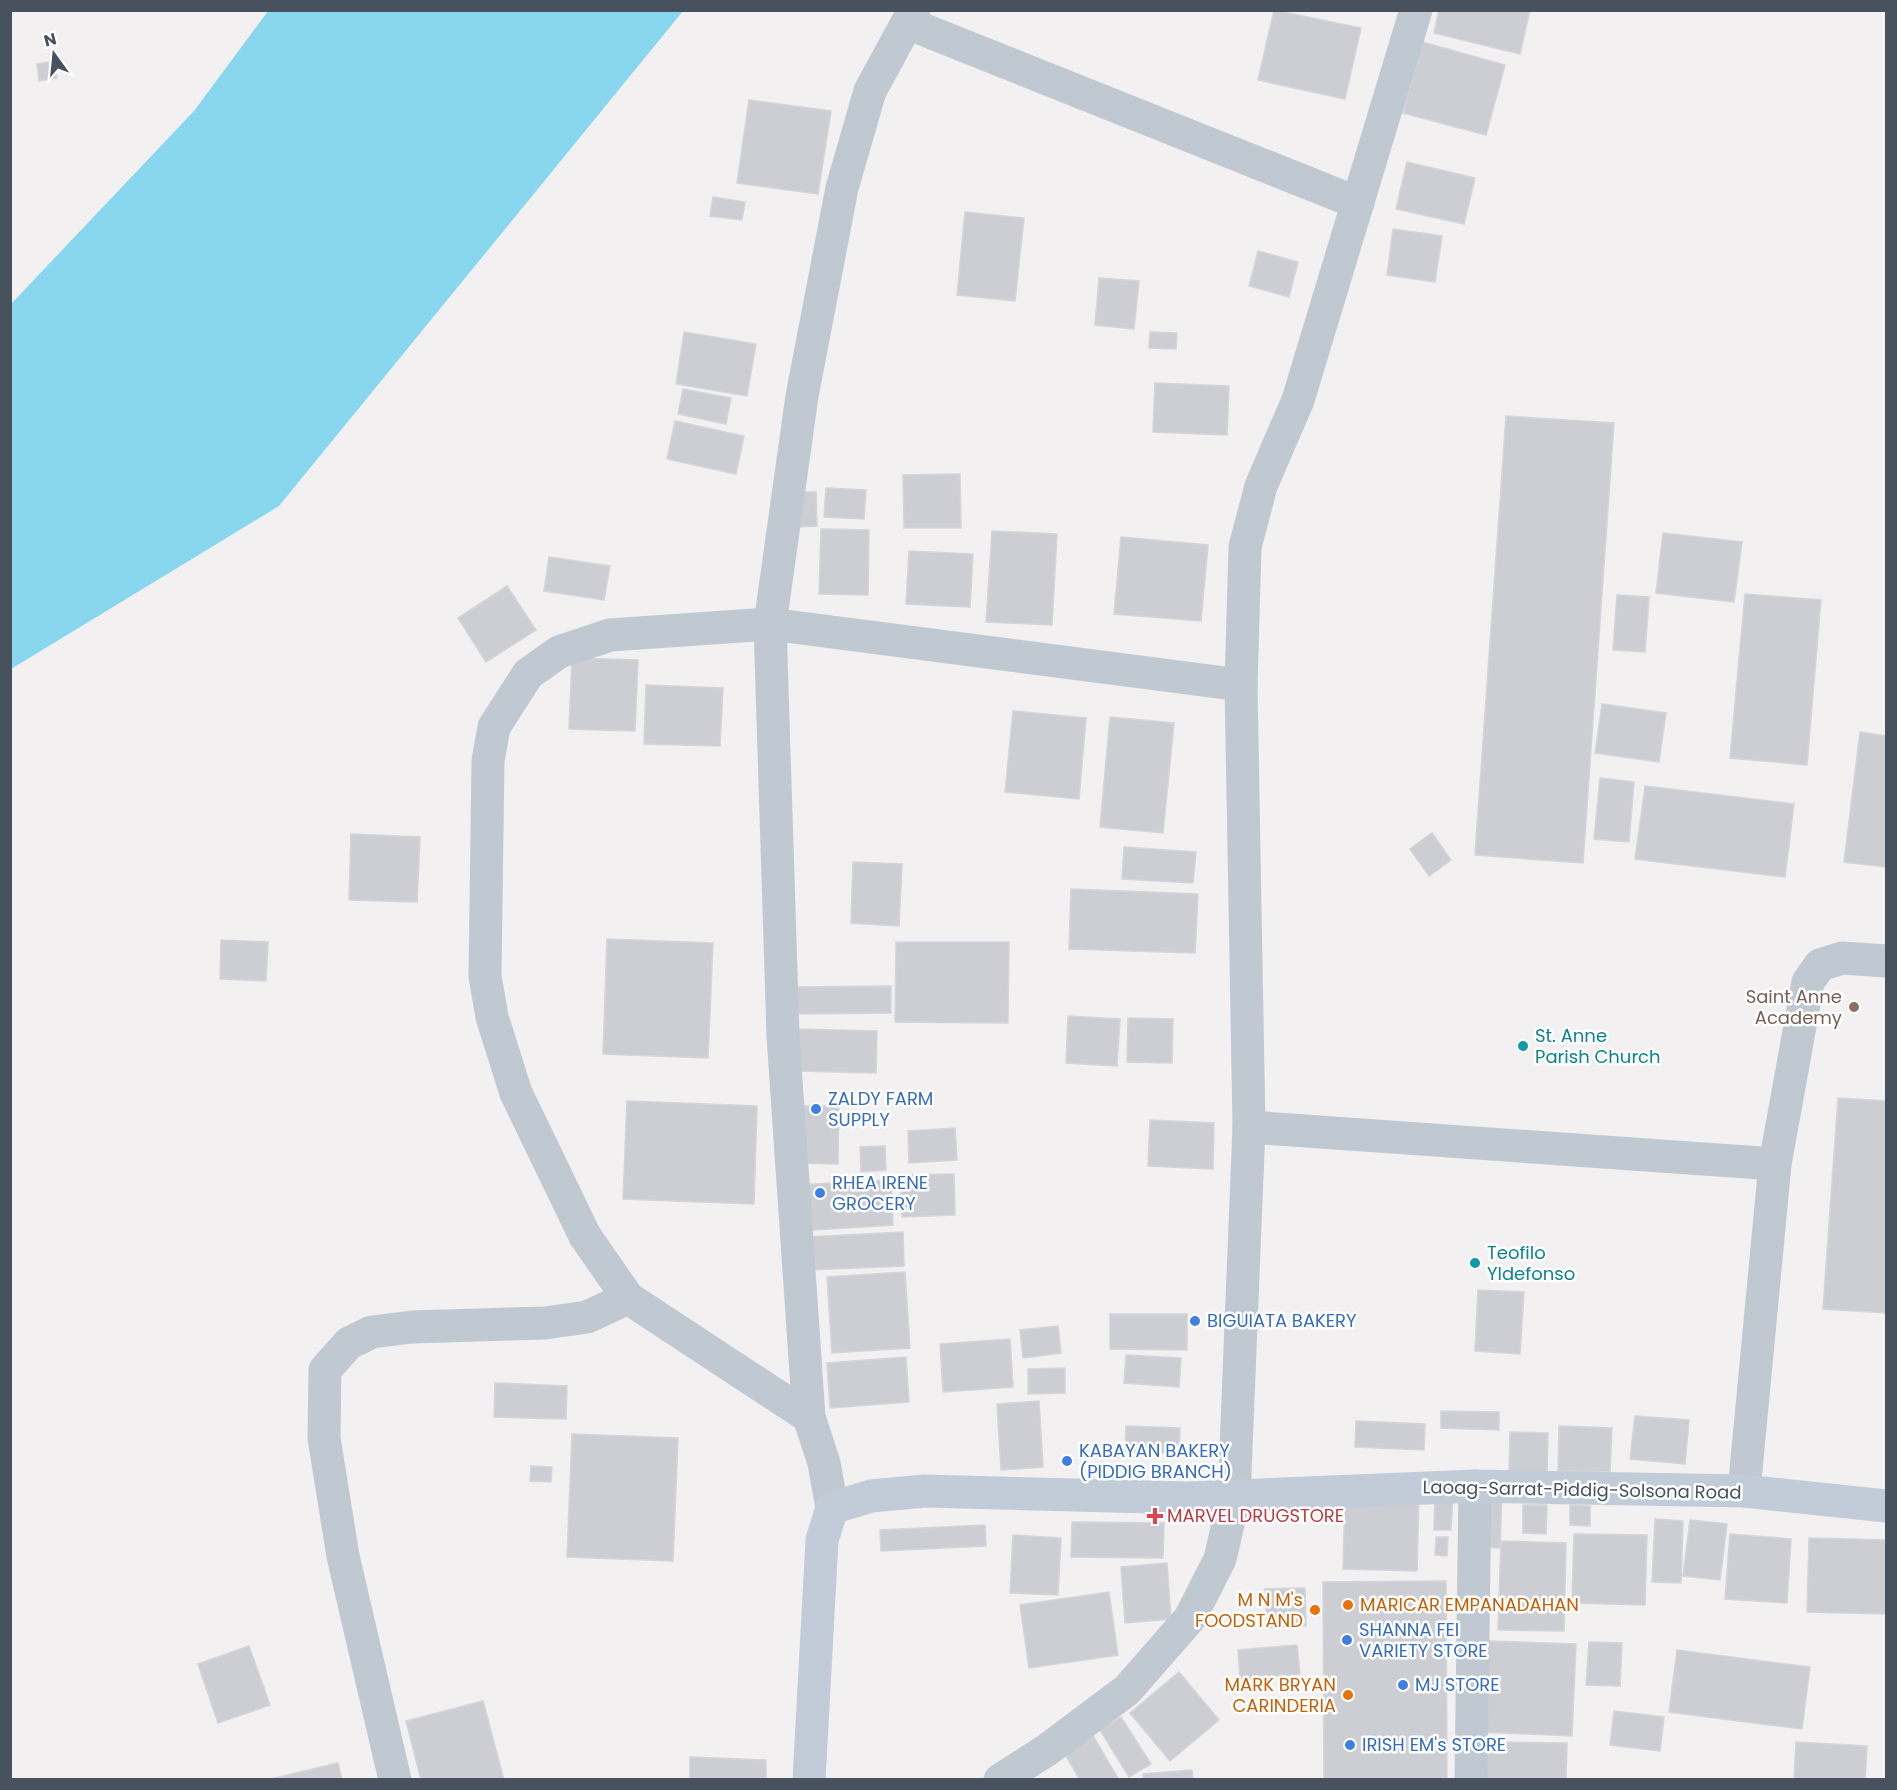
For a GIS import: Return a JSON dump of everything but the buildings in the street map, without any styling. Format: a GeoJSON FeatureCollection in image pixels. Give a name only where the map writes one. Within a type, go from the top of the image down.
{"type":"FeatureCollection","features":[{"type":"Feature","properties":{"kind":"main road","name":"Laoag-Sarrat-Piddig-Solsona Road"},"geometry":{"type":"LineString","coordinates":[[832,1508],[872,1496],[925,1491],[1234,1498],[1475,1486],[1743,1491],[1887,1506]]}},
{"type":"Feature","properties":{"kind":"main road"},"geometry":{"type":"LineString","coordinates":[[809,1779],[822,1540],[832,1508]]}},
{"type":"Feature","properties":{"kind":"street"},"geometry":{"type":"LineString","coordinates":[[1000,1779],[1047,1750],[1127,1690],[1190,1618],[1220,1559],[1234,1498],[1249,1127],[1241,685],[1245,547],[1261,486],[1298,400],[1416,10]]}},
{"type":"Feature","properties":{"kind":"street"},"geometry":{"type":"LineString","coordinates":[[832,1508],[824,1463],[809,1417],[783,1036],[770,624],[801,396],[842,188],[870,91],[911,17],[1358,203]]}},
{"type":"Feature","properties":{"kind":"street"},"geometry":{"type":"LineString","coordinates":[[809,1417],[628,1298],[580,1226],[516,1093],[492,1017],[485,976],[488,762],[494,727],[528,674],[559,652],[610,635],[770,624],[1241,685]]}},
{"type":"Feature","properties":{"kind":"street"},"geometry":{"type":"LineString","coordinates":[[1743,1491],[1775,1164],[1808,982],[1820,965],[1842,958],[1887,961]]}},
{"type":"Feature","properties":{"kind":"street"},"geometry":{"type":"LineString","coordinates":[[1249,1127],[1775,1164]]}},
{"type":"Feature","properties":{"kind":"street"},"geometry":{"type":"LineString","coordinates":[[395,1779],[343,1556],[324,1438],[325,1370],[349,1343],[372,1332],[412,1327],[566,1320],[586,1317],[628,1298]]}},
{"type":"Feature","properties":{"kind":"street"},"geometry":{"type":"LineString","coordinates":[[1471,1779],[1475,1486]]}},
{"type":"Feature","properties":{"kind":"water"},"geometry":{"type":"Polygon","coordinates":[[[268,11],[683,11],[279,506],[11,669],[11,304],[194,111],[268,11]]]}},
{"type":"Feature","properties":{"kind":"place","name":"Saint Anne Academy"},"geometry":{"type":"Point","coordinates":[1854,1007]}},
{"type":"Feature","properties":{"kind":"place","name":"St. Anne Parish Church"},"geometry":{"type":"Point","coordinates":[1523,1046]}},
{"type":"Feature","properties":{"kind":"place","name":"ZALDY FARM SUPPLY"},"geometry":{"type":"Point","coordinates":[816,1109]}},
{"type":"Feature","properties":{"kind":"place","name":"RHEA IRENE GROCERY"},"geometry":{"type":"Point","coordinates":[820,1193]}},
{"type":"Feature","properties":{"kind":"place","name":"Teofilo Yldefonso"},"geometry":{"type":"Point","coordinates":[1475,1263]}},
{"type":"Feature","properties":{"kind":"place","name":"BIGUIATA BAKERY"},"geometry":{"type":"Point","coordinates":[1195,1321]}},
{"type":"Feature","properties":{"kind":"place","name":"KABAYAN BAKERY (PIDDIG BRANCH)"},"geometry":{"type":"Point","coordinates":[1067,1461]}},
{"type":"Feature","properties":{"kind":"place","name":"MARVEL DRUGSTORE"},"geometry":{"type":"Point","coordinates":[1155,1516]}},
{"type":"Feature","properties":{"kind":"place","name":"MARICAR EMPANADAHAN"},"geometry":{"type":"Point","coordinates":[1348,1605]}},
{"type":"Feature","properties":{"kind":"place","name":"M N M's FOODSTAND"},"geometry":{"type":"Point","coordinates":[1315,1610]}},
{"type":"Feature","properties":{"kind":"place","name":"SHANNA FEI VARIETY STORE"},"geometry":{"type":"Point","coordinates":[1347,1640]}},
{"type":"Feature","properties":{"kind":"place","name":"MJ STORE"},"geometry":{"type":"Point","coordinates":[1403,1685]}},
{"type":"Feature","properties":{"kind":"place","name":"MARK BRYAN CARINDERIA"},"geometry":{"type":"Point","coordinates":[1348,1695]}},
{"type":"Feature","properties":{"kind":"place","name":"IRISH EM's STORE"},"geometry":{"type":"Point","coordinates":[1350,1745]}}]}
